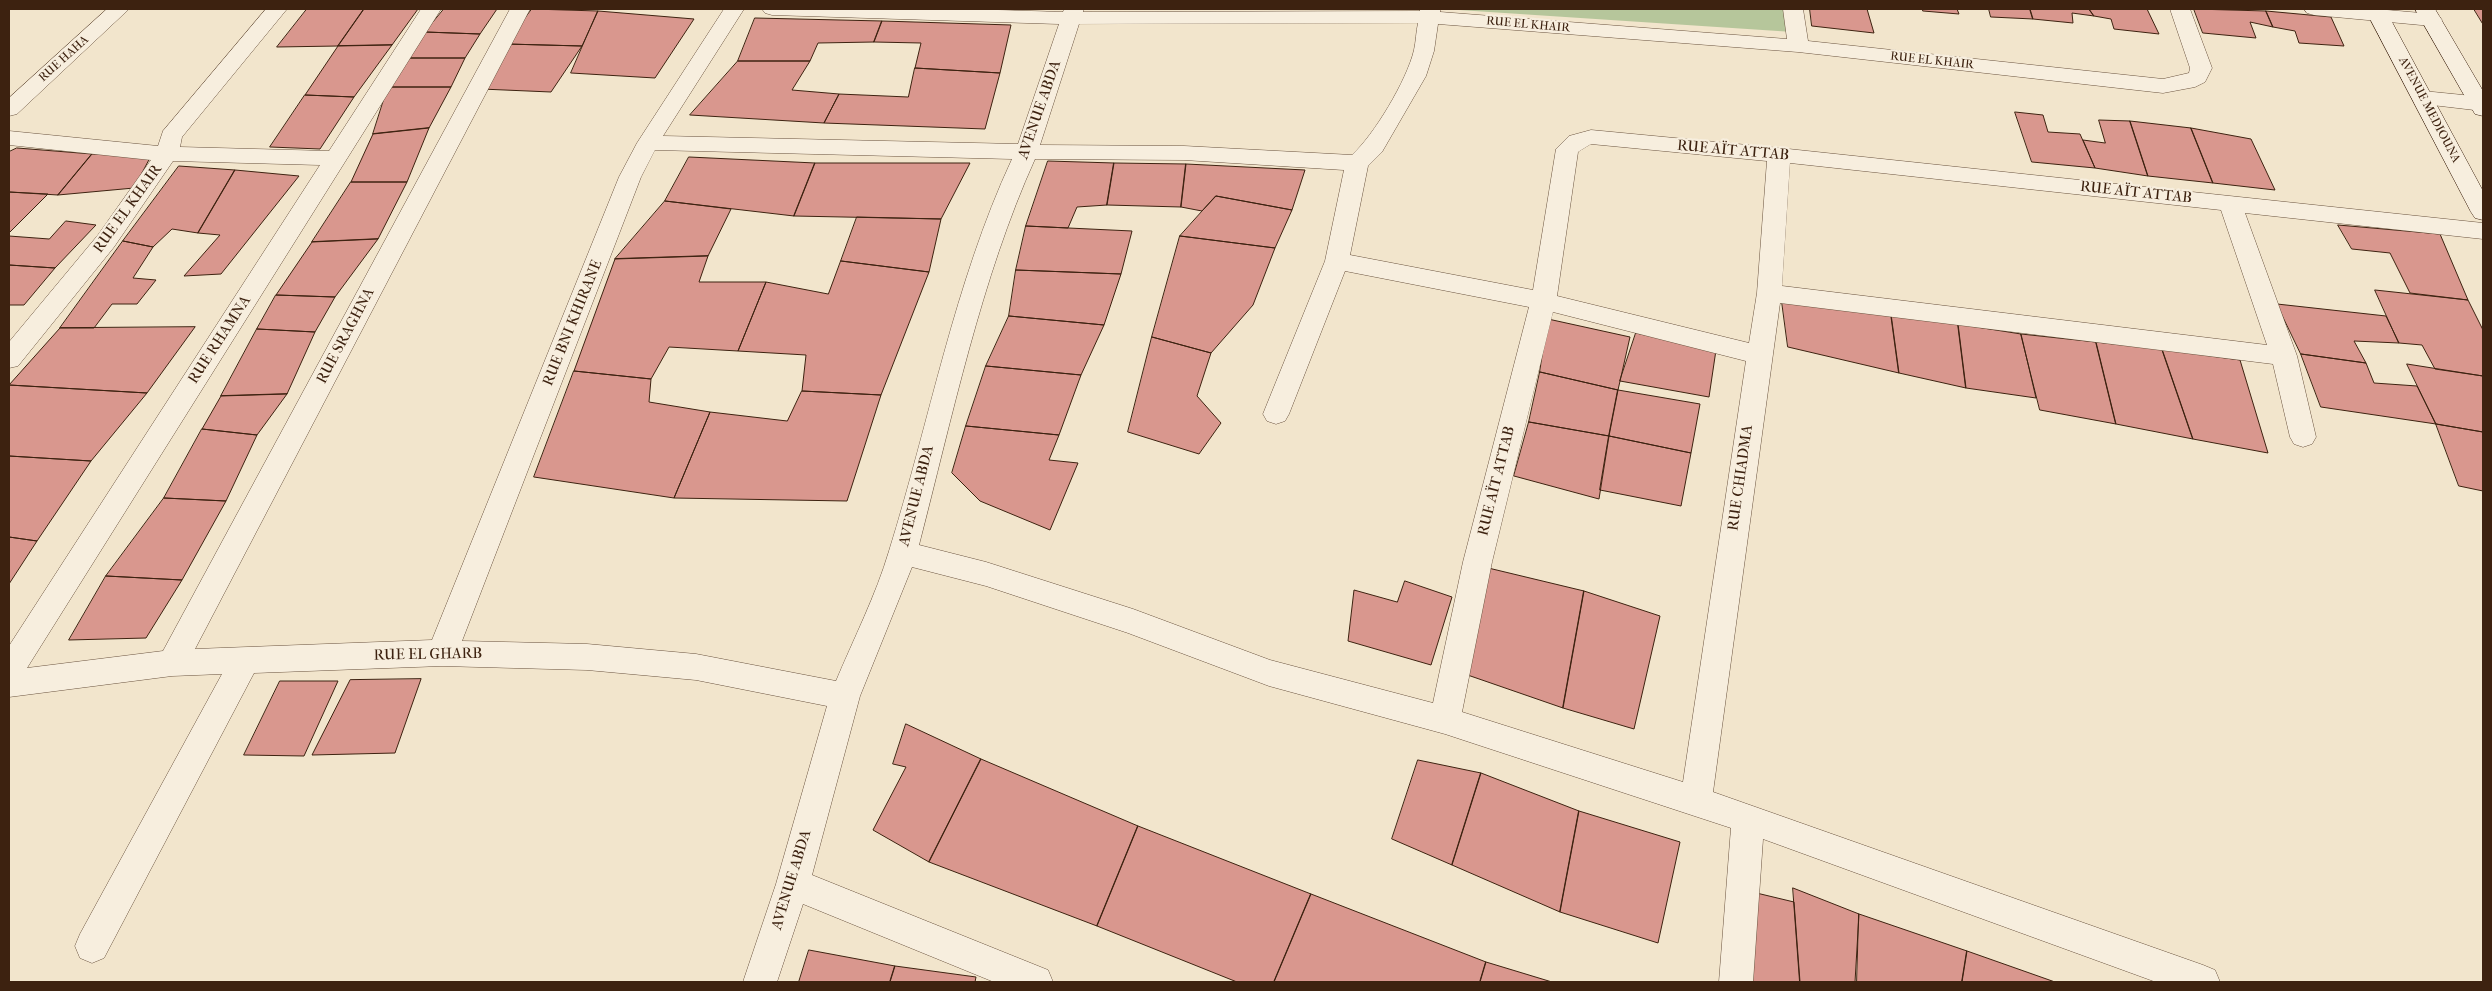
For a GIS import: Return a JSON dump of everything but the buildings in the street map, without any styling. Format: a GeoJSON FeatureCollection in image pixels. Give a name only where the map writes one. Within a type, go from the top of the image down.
{"type":"FeatureCollection","features":[{"type":"Feature","properties":{"kind":"street","name":"RUE HAHA"},"geometry":{"type":"LineString","coordinates":[[9,110],[119,9]]}},
{"type":"Feature","properties":{"kind":"street","name":"RUE EL KHAIR"},"geometry":{"type":"LineString","coordinates":[[9,359],[106,241],[167,154],[171,136],[278,9]]}},
{"type":"Feature","properties":{"kind":"street","name":"RUE RHAMNA"},"geometry":{"type":"LineString","coordinates":[[9,671],[431,9]]}},
{"type":"Feature","properties":{"kind":"street","name":"RUE SRAGHNA"},"geometry":{"type":"LineString","coordinates":[[172,663],[520,9]]}},
{"type":"Feature","properties":{"kind":"street","name":"RUE BNI KHIRANE"},"geometry":{"type":"LineString","coordinates":[[442,653],[630,177],[648,143],[734,9]]}},
{"type":"Feature","properties":{"kind":"street","name":"RUE EL KHAIR"},"geometry":{"type":"LineString","coordinates":[[772,9],[1073,14],[1430,13],[1798,46],[2163,86],[2187,82],[2198,77],[2201,68],[2180,9]]}},
{"type":"Feature","properties":{"kind":"street"},"geometry":{"type":"LineString","coordinates":[[1793,9],[1798,46]]}},
{"type":"Feature","properties":{"kind":"street"},"geometry":{"type":"LineString","coordinates":[[2314,9],[2429,14],[2482,105]]}},
{"type":"Feature","properties":{"kind":"street","name":"AVENUE MEDIOUNA"},"geometry":{"type":"LineString","coordinates":[[2377,12],[2483,212]]}},
{"type":"Feature","properties":{"kind":"street"},"geometry":{"type":"LineString","coordinates":[[1276,414],[1337,261],[1356,163],[1374,147],[1415,76],[1424,51],[1430,13]]}},
{"type":"Feature","properties":{"kind":"street","name":"AVENUE ABDA"},"geometry":{"type":"LineString","coordinates":[[760,982],[793,884],[844,696],[903,553],[958,344],[1010,188],[1027,150],[1073,14]]}},
{"type":"Feature","properties":{"kind":"street"},"geometry":{"type":"LineString","coordinates":[[2423,98],[2482,105]]}},
{"type":"Feature","properties":{"kind":"street","name":"RUE AÏT ATTAB"},"geometry":{"type":"LineString","coordinates":[[1445,720],[1452,671],[1476,566],[1543,301],[1568,149],[1572,143],[1590,137],[1779,155],[2483,231]]}},
{"type":"Feature","properties":{"kind":"street"},"geometry":{"type":"LineString","coordinates":[[9,138],[167,154],[336,158]]}},
{"type":"Feature","properties":{"kind":"street"},"geometry":{"type":"LineString","coordinates":[[648,143],[934,151],[1027,150],[1184,153],[1356,163]]}},
{"type":"Feature","properties":{"kind":"street","name":"RUE CHIADMA"},"geometry":{"type":"LineString","coordinates":[[1696,800],[1769,293],[1779,155]]}},
{"type":"Feature","properties":{"kind":"street"},"geometry":{"type":"LineString","coordinates":[[2230,203],[2284,356],[2303,437]]}},
{"type":"Feature","properties":{"kind":"street"},"geometry":{"type":"LineString","coordinates":[[1337,261],[1543,301],[1759,355]]}},
{"type":"Feature","properties":{"kind":"street"},"geometry":{"type":"LineString","coordinates":[[1769,293],[2284,356]]}},
{"type":"Feature","properties":{"kind":"street"},"geometry":{"type":"LineString","coordinates":[[903,553],[986,574],[1133,622],[1269,673],[1445,720],[1696,800],[2203,982]]}},
{"type":"Feature","properties":{"kind":"street","name":"RUE EL GHARB"},"geometry":{"type":"LineString","coordinates":[[9,684],[172,663],[244,662],[442,653],[587,658],[696,667],[844,696]]}},
{"type":"Feature","properties":{"kind":"street"},"geometry":{"type":"LineString","coordinates":[[92,946],[244,662]]}},
{"type":"Feature","properties":{"kind":"street"},"geometry":{"type":"LineString","coordinates":[[1736,982],[1748,818]]}},
{"type":"Feature","properties":{"kind":"street"},"geometry":{"type":"LineString","coordinates":[[793,884],[999,976],[1036,982]]}},
{"type":"Feature","properties":{"kind":"green space"},"geometry":{"type":"Polygon","coordinates":[[[1785,9],[1793,32],[1459,10],[1785,9]]]}}]}
